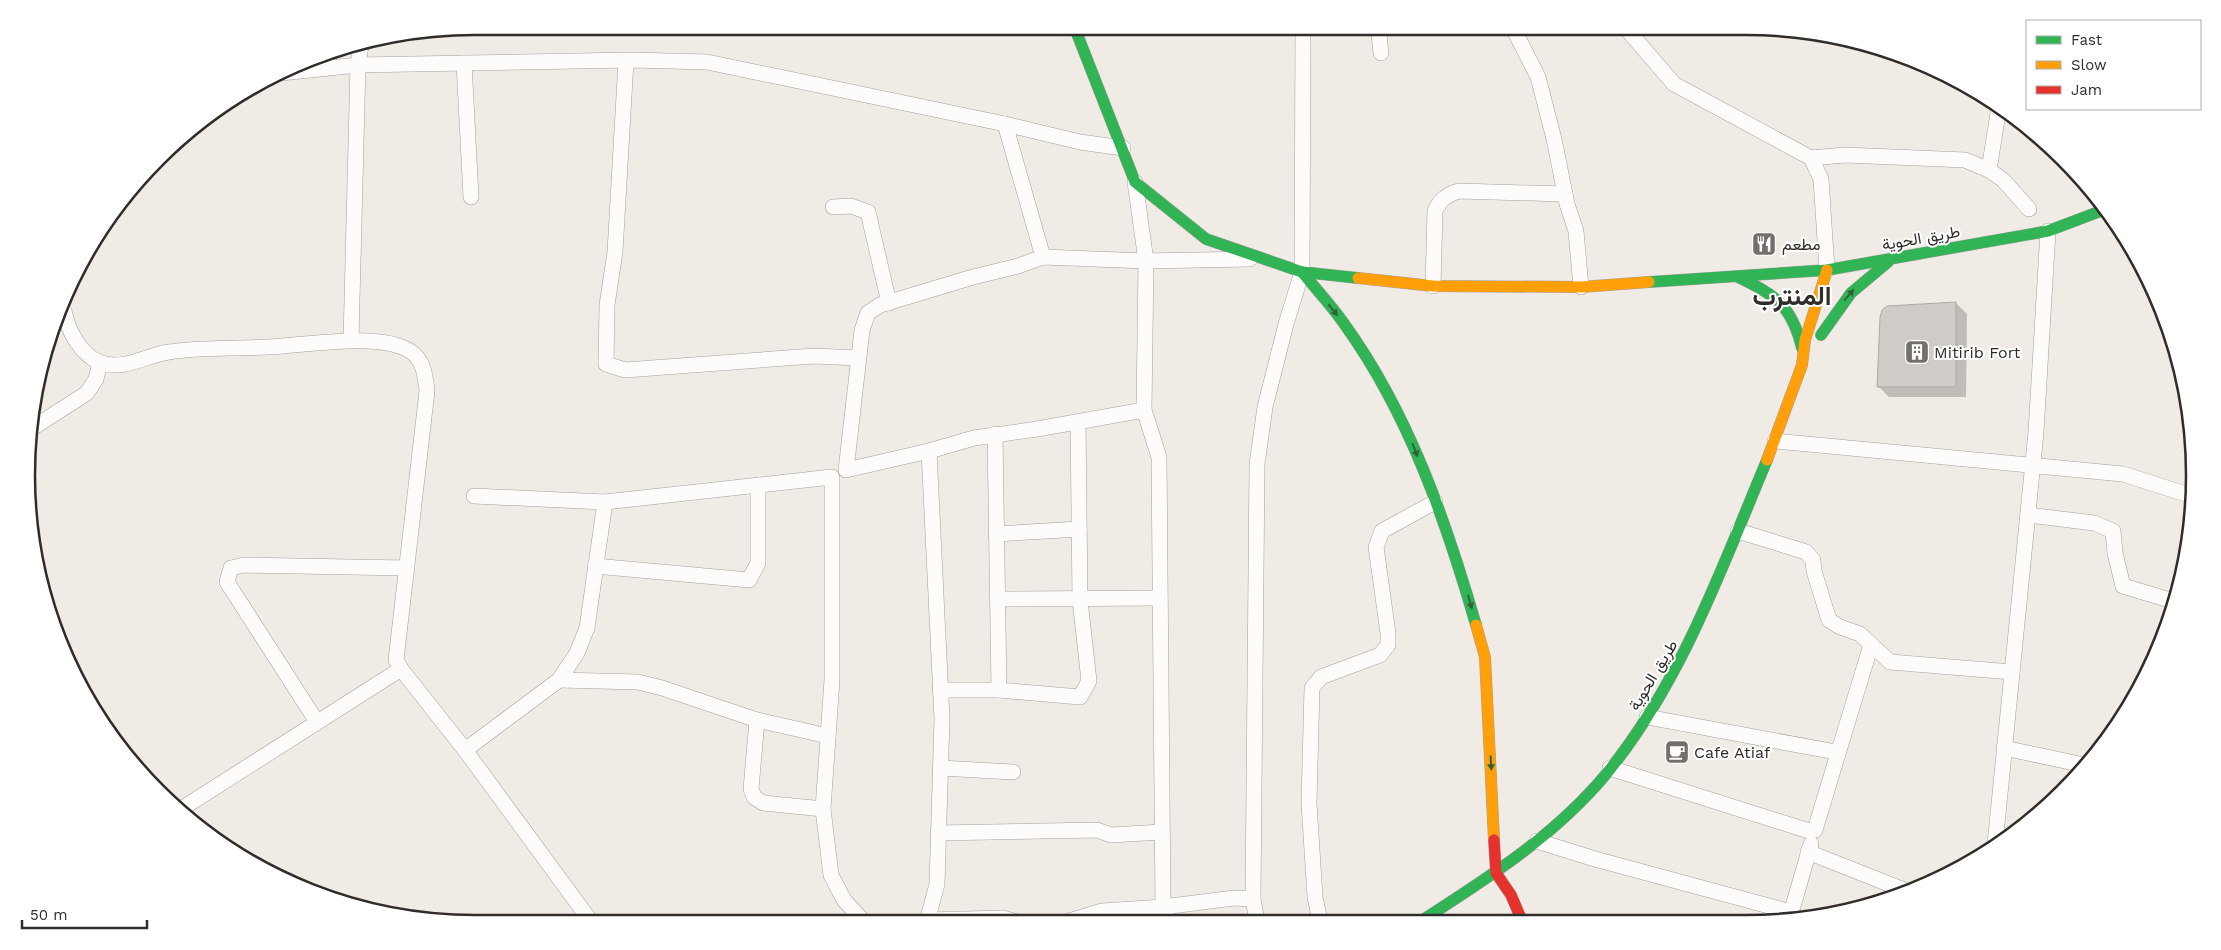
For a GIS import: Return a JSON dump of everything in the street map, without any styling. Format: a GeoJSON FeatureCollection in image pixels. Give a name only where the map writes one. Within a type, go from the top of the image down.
{"type":"FeatureCollection","features":[{"type":"Feature","properties":{"kind":"street"},"geometry":{"type":"LineString","coordinates":[[1078,35],[1135,182],[1146,261],[1144,410],[1159,457],[1163,907],[1166,915]]}},
{"type":"Feature","properties":{"kind":"street"},"geometry":{"type":"LineString","coordinates":[[1256,915],[1253,898],[1257,464],[1265,407],[1286,324],[1302,272],[1303,35]]}},
{"type":"Feature","properties":{"kind":"street"},"geometry":{"type":"LineString","coordinates":[[1379,35],[1381,53]]}},
{"type":"Feature","properties":{"kind":"street"},"geometry":{"type":"LineString","coordinates":[[1517,35],[1538,77],[1565,194],[1576,231],[1581,287]]}},
{"type":"Feature","properties":{"kind":"street"},"geometry":{"type":"LineString","coordinates":[[1632,35],[1674,84],[1811,158],[1845,156],[1964,160],[1989,170],[2003,180],[2029,209]]}},
{"type":"Feature","properties":{"kind":"street"},"geometry":{"type":"LineString","coordinates":[[351,340],[358,65],[360,50]]}},
{"type":"Feature","properties":{"kind":"street"},"geometry":{"type":"LineString","coordinates":[[300,71],[358,65],[626,61],[707,62],[1005,124],[1080,142],[1123,148]]}},
{"type":"Feature","properties":{"kind":"street"},"geometry":{"type":"LineString","coordinates":[[626,61],[615,252],[607,305],[606,364],[625,370],[814,356],[859,358]]}},
{"type":"Feature","properties":{"kind":"street"},"geometry":{"type":"LineString","coordinates":[[464,63],[471,197]]}},
{"type":"Feature","properties":{"kind":"street"},"geometry":{"type":"LineString","coordinates":[[1989,170],[1998,115]]}},
{"type":"Feature","properties":{"kind":"street"},"geometry":{"type":"LineString","coordinates":[[1005,124],[1043,257]]}},
{"type":"Feature","properties":{"kind":"street"},"geometry":{"type":"LineString","coordinates":[[1135,182],[1206,239],[1302,272],[1433,286],[1581,287],[1736,276],[1836,272],[1821,179],[1811,158]]}},
{"type":"Feature","properties":{"kind":"street"},"geometry":{"type":"LineString","coordinates":[[1433,286],[1435,212],[1439,203],[1447,195],[1459,190],[1565,194]]}},
{"type":"Feature","properties":{"kind":"street"},"geometry":{"type":"LineString","coordinates":[[833,207],[851,206],[868,212],[888,302]]}},
{"type":"Feature","properties":{"kind":"street","name":"طريق الحوية"},"geometry":{"type":"LineString","coordinates":[[1802,366],[1803,353],[1812,315],[1836,272],[1893,259],[2048,231],[2098,212]]}},
{"type":"Feature","properties":{"kind":"street"},"geometry":{"type":"LineString","coordinates":[[1995,838],[2028,515],[2048,231]]}},
{"type":"Feature","properties":{"kind":"street"},"geometry":{"type":"LineString","coordinates":[[846,470],[862,330],[868,313],[880,305],[973,277],[1018,266],[1043,257],[1146,261],[1258,258]]}},
{"type":"Feature","properties":{"kind":"street"},"geometry":{"type":"LineString","coordinates":[[1821,335],[1851,293],[1893,259]]}},
{"type":"Feature","properties":{"kind":"street"},"geometry":{"type":"LineString","coordinates":[[1302,272],[1345,324],[1381,381],[1409,435],[1456,556],[1485,658],[1496,873],[1512,895],[1520,915]]}},
{"type":"Feature","properties":{"kind":"street"},"geometry":{"type":"LineString","coordinates":[[1736,276],[1774,294],[1782,301],[1795,321],[1803,353]]}},
{"type":"Feature","properties":{"kind":"street","name":"طريق الحوية"},"geometry":{"type":"LineString","coordinates":[[1430,915],[1496,873],[1537,841],[1573,808],[1610,768],[1648,717],[1692,639],[1775,441],[1802,366],[1821,335],[1832,302]]}},
{"type":"Feature","properties":{"kind":"street"},"geometry":{"type":"LineString","coordinates":[[65,315],[67,324],[86,355],[100,363],[115,366],[168,352],[290,346],[351,340],[393,344],[417,356],[424,369],[427,391],[396,660],[400,669],[466,750],[586,915]]}},
{"type":"Feature","properties":{"kind":"street"},"geometry":{"type":"LineString","coordinates":[[38,424],[87,394],[96,379],[100,363]]}},
{"type":"Feature","properties":{"kind":"street"},"geometry":{"type":"LineString","coordinates":[[474,496],[605,502],[832,477],[846,470],[995,434],[1144,410]]}},
{"type":"Feature","properties":{"kind":"street"},"geometry":{"type":"LineString","coordinates":[[940,690],[999,690],[1080,697],[1089,681],[1080,600],[1078,422]]}},
{"type":"Feature","properties":{"kind":"street"},"geometry":{"type":"LineString","coordinates":[[995,434],[999,690]]}},
{"type":"Feature","properties":{"kind":"street"},"geometry":{"type":"LineString","coordinates":[[1775,441],[2123,474],[2185,494]]}},
{"type":"Feature","properties":{"kind":"street"},"geometry":{"type":"LineString","coordinates":[[929,451],[940,690],[940,768],[937,884],[929,915]]}},
{"type":"Feature","properties":{"kind":"street"},"geometry":{"type":"LineString","coordinates":[[832,477],[832,680],[823,809],[831,875],[844,900],[858,915]]}},
{"type":"Feature","properties":{"kind":"street"},"geometry":{"type":"LineString","coordinates":[[596,566],[749,580],[758,563],[758,485]]}},
{"type":"Feature","properties":{"kind":"street"},"geometry":{"type":"LineString","coordinates":[[466,750],[559,680],[577,653],[586,628],[605,502]]}},
{"type":"Feature","properties":{"kind":"street"},"geometry":{"type":"LineString","coordinates":[[1319,915],[1315,897],[1309,803],[1312,688],[1321,677],[1380,655],[1388,645],[1376,547],[1382,531],[1435,502]]}},
{"type":"Feature","properties":{"kind":"street"},"geometry":{"type":"LineString","coordinates":[[2028,515],[2094,523],[2113,531],[2115,553],[2123,586],[2168,599]]}},
{"type":"Feature","properties":{"kind":"street"},"geometry":{"type":"LineString","coordinates":[[996,534],[1079,529]]}},
{"type":"Feature","properties":{"kind":"street"},"geometry":{"type":"LineString","coordinates":[[1738,532],[1806,552],[1813,560],[1814,571],[1829,620],[1840,627],[1860,634],[1890,662],[2012,672]]}},
{"type":"Feature","properties":{"kind":"street"},"geometry":{"type":"LineString","coordinates":[[317,722],[227,582],[231,568],[244,565],[407,568]]}},
{"type":"Feature","properties":{"kind":"street"},"geometry":{"type":"LineString","coordinates":[[998,599],[1080,600],[1160,598]]}},
{"type":"Feature","properties":{"kind":"street"},"geometry":{"type":"LineString","coordinates":[[1791,912],[1871,645]]}},
{"type":"Feature","properties":{"kind":"street"},"geometry":{"type":"LineString","coordinates":[[185,806],[400,669]]}},
{"type":"Feature","properties":{"kind":"street"},"geometry":{"type":"LineString","coordinates":[[559,680],[638,682],[662,688],[757,720],[828,736]]}},
{"type":"Feature","properties":{"kind":"street"},"geometry":{"type":"LineString","coordinates":[[1648,717],[1836,752],[1837,757]]}},
{"type":"Feature","properties":{"kind":"street"},"geometry":{"type":"LineString","coordinates":[[757,720],[751,789],[754,798],[763,803],[823,809]]}},
{"type":"Feature","properties":{"kind":"street"},"geometry":{"type":"LineString","coordinates":[[2004,748],[2078,764]]}},
{"type":"Feature","properties":{"kind":"street"},"geometry":{"type":"LineString","coordinates":[[940,768],[1013,772]]}},
{"type":"Feature","properties":{"kind":"street"},"geometry":{"type":"LineString","coordinates":[[1610,768],[1809,830],[1815,830]]}},
{"type":"Feature","properties":{"kind":"street"},"geometry":{"type":"LineString","coordinates":[[938,832],[1097,830],[1111,835],[1162,832]]}},
{"type":"Feature","properties":{"kind":"street"},"geometry":{"type":"LineString","coordinates":[[1537,841],[1781,913]]}},
{"type":"Feature","properties":{"kind":"street"},"geometry":{"type":"LineString","coordinates":[[1808,852],[1887,890]]}},
{"type":"Feature","properties":{"kind":"street"},"geometry":{"type":"LineString","coordinates":[[1089,915],[1102,911],[1163,907],[1234,898],[1253,898]]}},
{"type":"Feature","properties":{"kind":"building","name":"Mitirib Fort"},"geometry":{"type":"Polygon","coordinates":[[[1956,302],[1956,387],[1877,387],[1880,317],[1882,310],[1887,306],[1956,302]]]}},
{"type":"Feature","properties":{"kind":"traffic: fast"},"geometry":{"type":"LineString","coordinates":[[1078,35],[1135,182],[1206,239],[1302,272],[1358,278]]}},
{"type":"Feature","properties":{"kind":"traffic: fast"},"geometry":{"type":"LineString","coordinates":[[1649,282],[1827,270],[2048,231],[2098,212]]}},
{"type":"Feature","properties":{"kind":"traffic: fast"},"geometry":{"type":"LineString","coordinates":[[1821,335],[1851,293],[1888,262]]}},
{"type":"Feature","properties":{"kind":"traffic: fast"},"geometry":{"type":"LineString","coordinates":[[1302,272],[1340,318],[1368,359],[1407,432],[1452,547],[1476,625]]}},
{"type":"Feature","properties":{"kind":"traffic: fast"},"geometry":{"type":"LineString","coordinates":[[1738,277],[1763,290],[1780,304],[1793,322],[1802,348]]}},
{"type":"Feature","properties":{"kind":"traffic: fast"},"geometry":{"type":"LineString","coordinates":[[1430,915],[1496,872],[1543,836],[1587,795],[1634,738],[1679,662],[1716,582],[1767,460]]}},
{"type":"Feature","properties":{"kind":"traffic: slow"},"geometry":{"type":"LineString","coordinates":[[1767,460],[1802,365],[1805,340],[1827,270]]}},
{"type":"Feature","properties":{"kind":"traffic: slow"},"geometry":{"type":"LineString","coordinates":[[1358,278],[1433,286],[1581,287],[1649,282]]}},
{"type":"Feature","properties":{"kind":"traffic: slow"},"geometry":{"type":"LineString","coordinates":[[1476,625],[1485,657],[1494,840]]}},
{"type":"Feature","properties":{"kind":"traffic: jam"},"geometry":{"type":"LineString","coordinates":[[1494,840],[1496,873],[1511,895],[1519,915]]}},
{"type":"Feature","properties":{"kind":"place","name":"مطعم"},"geometry":{"type":"Point","coordinates":[1764,244]}},
{"type":"Feature","properties":{"kind":"place","name":"Mitirib Fort"},"geometry":{"type":"Point","coordinates":[1917,352]}},
{"type":"Feature","properties":{"kind":"place","name":"Cafe Atiaf"},"geometry":{"type":"Point","coordinates":[1677,752]}},
{"type":"Feature","properties":{"kind":"district","name":"المنترب"},"geometry":{"type":"Point","coordinates":[1792,296]}}]}
